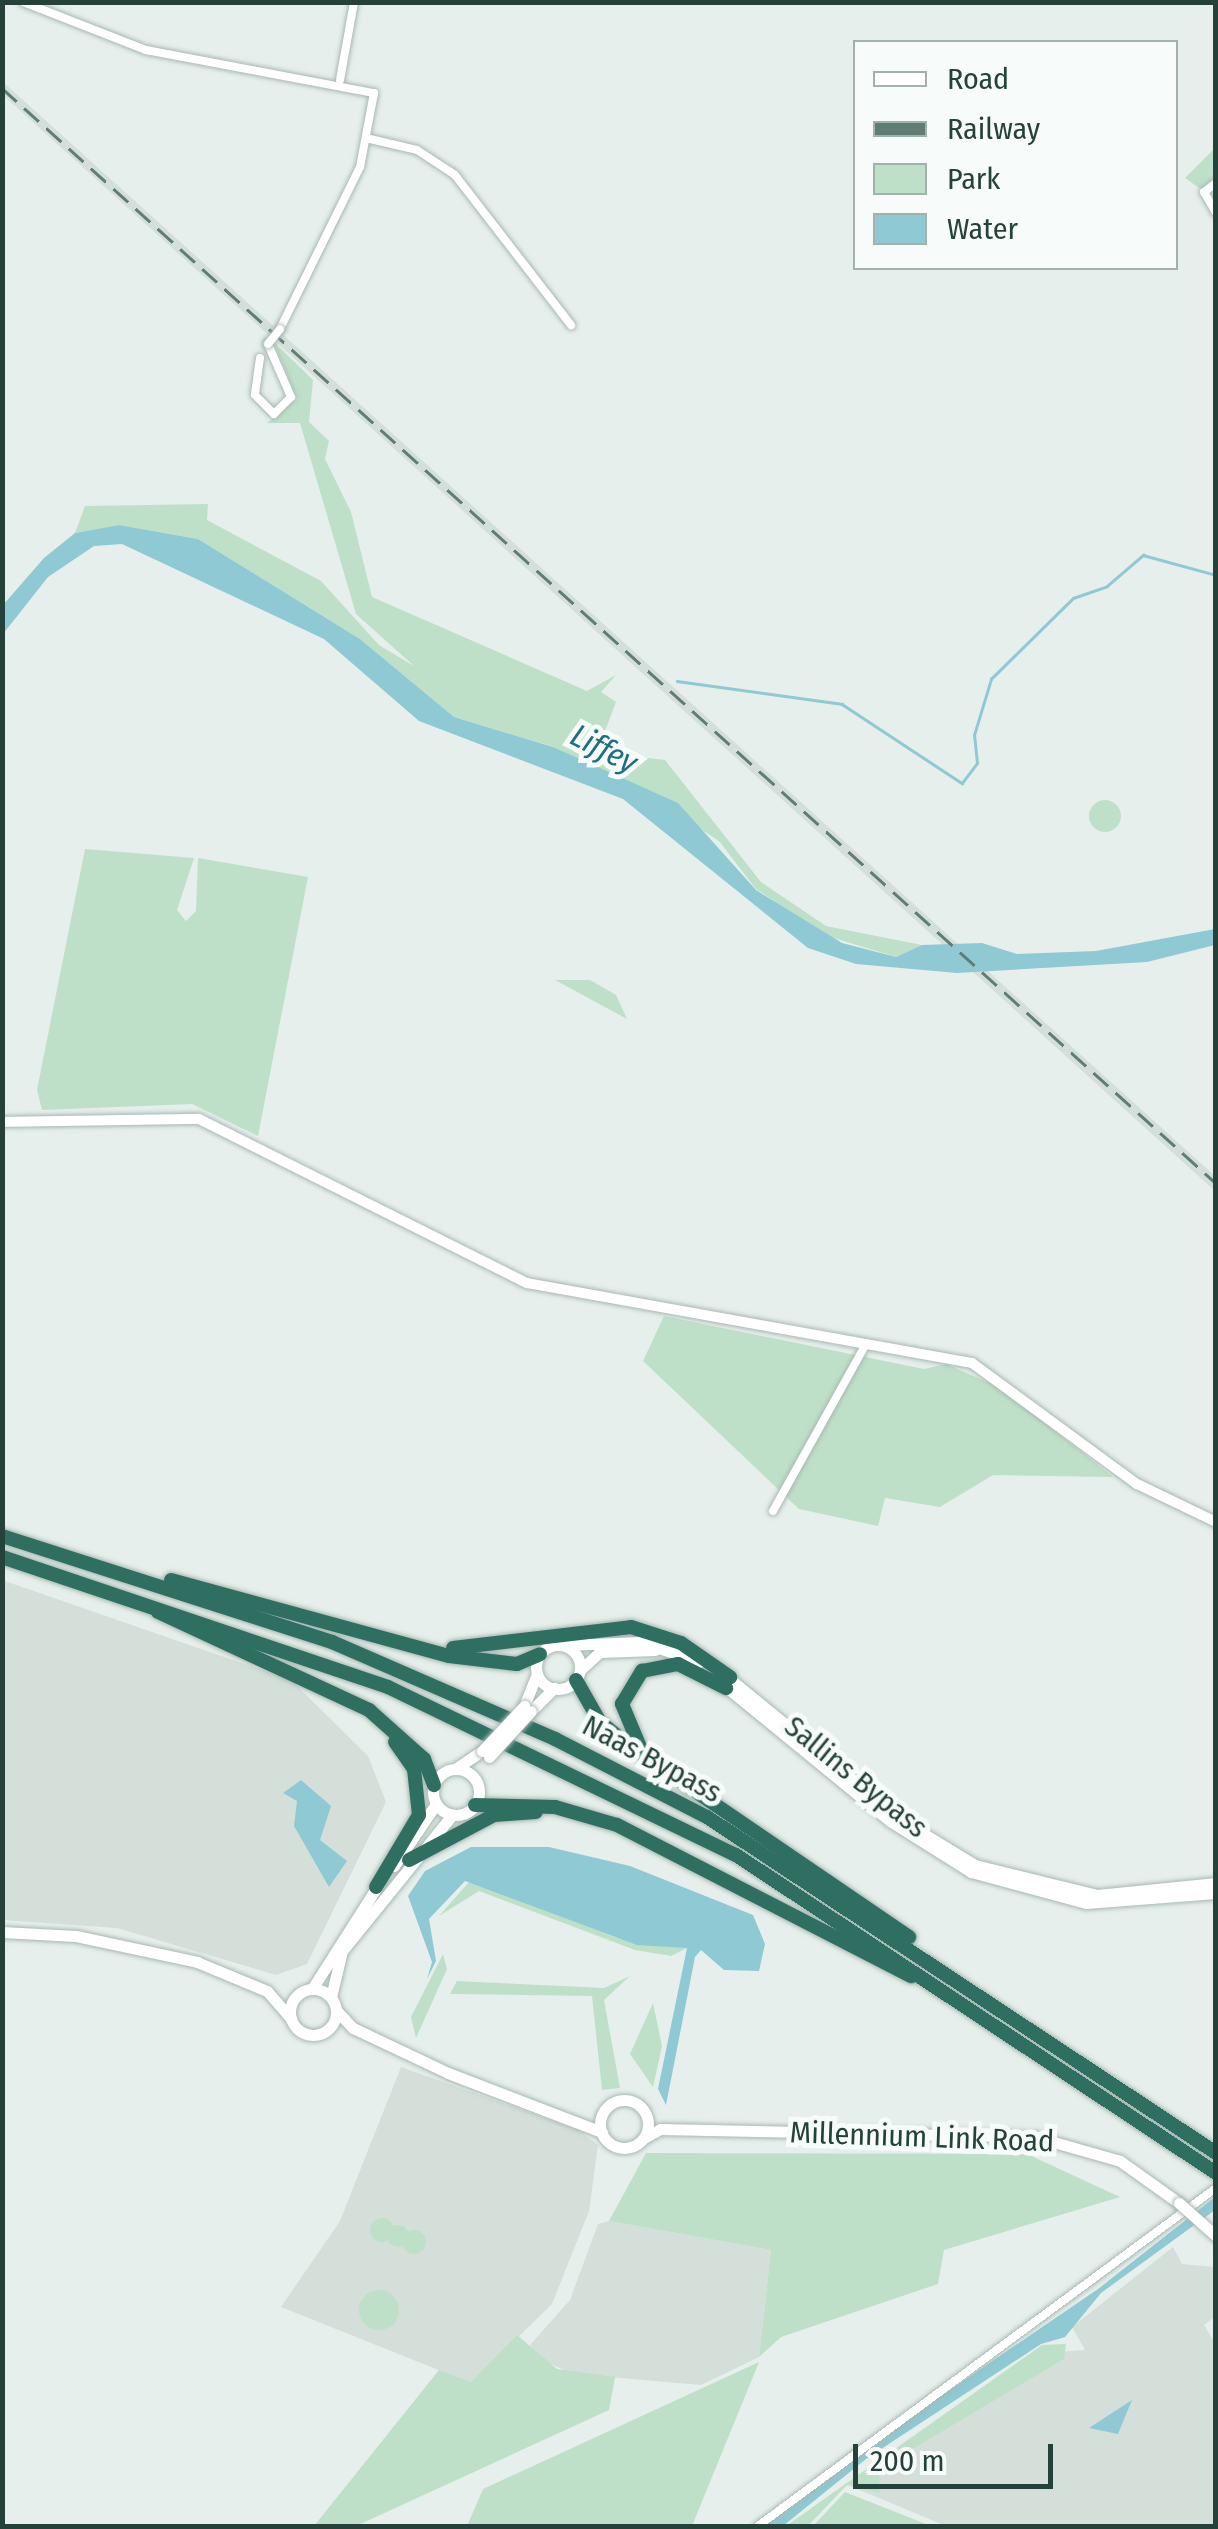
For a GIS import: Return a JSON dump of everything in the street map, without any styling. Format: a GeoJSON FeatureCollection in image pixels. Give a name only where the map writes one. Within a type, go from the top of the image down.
{"type":"FeatureCollection","features":[{"type":"Feature","properties":{"kind":"highway","name":"Naas Bypass"},"geometry":{"type":"LineString","coordinates":[[2,1536],[332,1642],[555,1739],[707,1817],[1087,2075],[1214,2172]]}},
{"type":"Feature","properties":{"kind":"highway","name":"Naas Bypass"},"geometry":{"type":"LineString","coordinates":[[2,1558],[232,1627],[470,1721],[736,1855],[1216,2152]]}},
{"type":"Feature","properties":{"kind":"highway"},"geometry":{"type":"LineString","coordinates":[[2,1558],[222,1636],[350,1700],[414,1748],[434,1784]]}},
{"type":"Feature","properties":{"kind":"highway"},"geometry":{"type":"LineString","coordinates":[[78,1560],[407,1645],[517,1664],[540,1654]]}},
{"type":"Feature","properties":{"kind":"highway"},"geometry":{"type":"LineString","coordinates":[[407,1645],[501,1648],[574,1627],[631,1627],[681,1643],[728,1682]]}},
{"type":"Feature","properties":{"kind":"highway"},"geometry":{"type":"LineString","coordinates":[[662,1767],[624,1721],[632,1680],[678,1664],[728,1682]]}},
{"type":"Feature","properties":{"kind":"highway"},"geometry":{"type":"LineString","coordinates":[[578,1675],[600,1722],[1087,2075]]}},
{"type":"Feature","properties":{"kind":"highway"},"geometry":{"type":"LineString","coordinates":[[350,1700],[408,1756],[420,1795],[412,1830],[376,1887]]}},
{"type":"Feature","properties":{"kind":"highway"},"geometry":{"type":"LineString","coordinates":[[475,1804],[582,1815],[834,1934],[1087,2075]]}},
{"type":"Feature","properties":{"kind":"highway"},"geometry":{"type":"LineString","coordinates":[[409,1860],[494,1816],[582,1815]]}},
{"type":"Feature","properties":{"kind":"main road","name":"Sallins Bypass"},"geometry":{"type":"LineString","coordinates":[[540,1654],[565,1646],[654,1644],[728,1682],[906,1823],[975,1865],[1097,1895],[1216,1883]]}},
{"type":"Feature","properties":{"kind":"main road"},"geometry":{"type":"LineString","coordinates":[[565,1646],[578,1675]]}},
{"type":"Feature","properties":{"kind":"main road","name":"Sallins Bypass"},"geometry":{"type":"LineString","coordinates":[[554,1688],[578,1675],[600,1652],[656,1650],[728,1682],[890,1821],[971,1872],[1086,1903],[1216,1893]]}},
{"type":"Feature","properties":{"kind":"main road"},"geometry":{"type":"LineString","coordinates":[[528,1709],[540,1654]]}},
{"type":"Feature","properties":{"kind":"main road"},"geometry":{"type":"LineString","coordinates":[[2,1932],[138,1947],[267,1991],[299,1994],[312,1989],[376,1887],[436,1804],[434,1784],[486,1754],[528,1709],[554,1688],[537,1672]]}},
{"type":"Feature","properties":{"kind":"main road"},"geometry":{"type":"LineString","coordinates":[[329,2028],[342,1951],[409,1860],[452,1815],[475,1804],[486,1754]]}},
{"type":"Feature","properties":{"kind":"main road"},"geometry":{"type":"LineString","coordinates":[[455,1769],[477,1782]]}},
{"type":"Feature","properties":{"kind":"main road"},"geometry":{"type":"LineString","coordinates":[[436,1804],[452,1815]]}},
{"type":"Feature","properties":{"kind":"main road"},"geometry":{"type":"LineString","coordinates":[[312,1989],[333,2004],[353,2028],[448,2074],[583,2119],[622,2148],[644,2138],[648,2120]]}},
{"type":"Feature","properties":{"kind":"main road"},"geometry":{"type":"LineString","coordinates":[[267,1991],[304,2034],[353,2028]]}},
{"type":"Feature","properties":{"kind":"main road"},"geometry":{"type":"LineString","coordinates":[[291,2019],[299,1994]]}},
{"type":"Feature","properties":{"kind":"main road"},"geometry":{"type":"LineString","coordinates":[[583,2119],[631,2101],[660,2130]]}},
{"type":"Feature","properties":{"kind":"main road"},"geometry":{"type":"LineString","coordinates":[[602,2132],[603,2113]]}},
{"type":"Feature","properties":{"kind":"main road","name":"Millennium Link Road"},"geometry":{"type":"LineString","coordinates":[[644,2138],[660,2130],[1036,2137],[1120,2161],[1179,2202],[1216,2236]]}},
{"type":"Feature","properties":{"kind":"street"},"geometry":{"type":"LineString","coordinates":[[23,2],[146,50],[340,80],[374,93],[370,140],[280,329],[268,344],[291,396],[274,414],[255,395],[260,358]]}},
{"type":"Feature","properties":{"kind":"street"},"geometry":{"type":"LineString","coordinates":[[340,80],[354,2]]}},
{"type":"Feature","properties":{"kind":"street"},"geometry":{"type":"LineString","coordinates":[[370,140],[417,150],[455,175],[571,325]]}},
{"type":"Feature","properties":{"kind":"street"},"geometry":{"type":"LineString","coordinates":[[1216,183],[1204,192],[1216,213]]}},
{"type":"Feature","properties":{"kind":"street"},"geometry":{"type":"LineString","coordinates":[[2,1122],[200,1119],[517,1280],[991,1372],[1137,1484],[1216,1522]]}},
{"type":"Feature","properties":{"kind":"street"},"geometry":{"type":"LineString","coordinates":[[773,1512],[865,1346]]}},
{"type":"Feature","properties":{"kind":"street"},"geometry":{"type":"LineString","coordinates":[[758,2526],[1216,2188]]}},
{"type":"Feature","properties":{"kind":"shaded area"},"geometry":{"type":"Polygon","coordinates":[[[3,82],[1215,1176],[1215,1191],[3,95],[3,82]]]}},
{"type":"Feature","properties":{"kind":"shaded area"},"geometry":{"type":"Polygon","coordinates":[[[2,1580],[291,1680],[368,1756],[386,1802],[307,1964],[276,1975],[117,1928],[3,1920],[2,1580]]]}},
{"type":"Feature","properties":{"kind":"shaded area"},"geometry":{"type":"Polygon","coordinates":[[[401,2067],[578,2130],[598,2145],[589,2211],[552,2304],[471,2383],[281,2307],[340,2221],[401,2067]]]}},
{"type":"Feature","properties":{"kind":"shaded area"},"geometry":{"type":"Polygon","coordinates":[[[609,2221],[771,2250],[759,2357],[701,2385],[573,2374],[544,2361],[530,2345],[570,2300],[598,2224],[609,2221]]]}},
{"type":"Feature","properties":{"kind":"shaded area"},"geometry":{"type":"Polygon","coordinates":[[[1173,2247],[1182,2264],[1215,2267],[1215,2317],[1204,2325],[1215,2343],[1215,2526],[946,2526],[850,2486],[1044,2353],[1085,2350],[1072,2327],[1173,2247]]]}},
{"type":"Feature","properties":{"kind":"green space"},"geometry":{"type":"Polygon","coordinates":[[[1215,148],[1215,177],[1202,190],[1185,178],[1215,148]]]}},
{"type":"Feature","properties":{"kind":"green space"},"geometry":{"type":"Polygon","coordinates":[[[273,341],[313,380],[309,422],[329,441],[325,459],[351,512],[372,597],[587,691],[616,675],[601,692],[616,702],[597,752],[665,760],[761,882],[826,926],[922,945],[896,957],[824,935],[755,888],[719,841],[659,802],[551,746],[454,717],[360,639],[198,539],[119,525],[75,533],[85,506],[208,504],[207,520],[321,581],[379,645],[414,666],[356,614],[300,423],[267,423],[297,399],[273,341]]]}},
{"type":"Feature","properties":{"kind":"green space"},"geometry":{"type":"Polygon","coordinates":[[[1105,800],[1117,804],[1121,816],[1117,828],[1105,832],[1093,828],[1089,816],[1093,804],[1105,800]]]}},
{"type":"Feature","properties":{"kind":"green space"},"geometry":{"type":"Polygon","coordinates":[[[85,849],[194,858],[177,910],[186,921],[196,911],[198,858],[308,877],[258,1136],[192,1104],[42,1110],[37,1090],[85,849]]]}},
{"type":"Feature","properties":{"kind":"green space"},"geometry":{"type":"Polygon","coordinates":[[[555,980],[590,980],[616,995],[627,1019],[555,980]]]}},
{"type":"Feature","properties":{"kind":"green space"},"geometry":{"type":"Polygon","coordinates":[[[664,1316],[924,1369],[946,1364],[1001,1388],[1113,1477],[993,1475],[940,1507],[885,1498],[878,1526],[799,1509],[643,1361],[664,1316]]]}},
{"type":"Feature","properties":{"kind":"green space"},"geometry":{"type":"Polygon","coordinates":[[[470,1881],[615,1937],[687,1948],[671,1956],[635,1950],[479,1891],[439,1916],[470,1881]]]}},
{"type":"Feature","properties":{"kind":"green space"},"geometry":{"type":"Polygon","coordinates":[[[443,1954],[447,1969],[416,2038],[411,2017],[443,1954]]]}},
{"type":"Feature","properties":{"kind":"green space"},"geometry":{"type":"Polygon","coordinates":[[[630,1976],[604,2000],[620,2088],[602,2090],[592,1996],[450,1994],[457,1981],[604,1988],[630,1976]]]}},
{"type":"Feature","properties":{"kind":"green space"},"geometry":{"type":"Polygon","coordinates":[[[653,2003],[662,2046],[653,2087],[630,2054],[653,2003]]]}},
{"type":"Feature","properties":{"kind":"green space"},"geometry":{"type":"Polygon","coordinates":[[[646,2153],[1027,2154],[1120,2197],[944,2250],[938,2284],[781,2337],[759,2357],[771,2250],[609,2221],[646,2153]]]}},
{"type":"Feature","properties":{"kind":"green space"},"geometry":{"type":"Polygon","coordinates":[[[382,2218],[394,2230],[382,2242],[370,2230],[382,2218]]]}},
{"type":"Feature","properties":{"kind":"green space"},"geometry":{"type":"Polygon","coordinates":[[[394,2225],[402,2225],[409,2236],[402,2247],[394,2247],[387,2240],[387,2232],[394,2225]]]}},
{"type":"Feature","properties":{"kind":"green space"},"geometry":{"type":"Polygon","coordinates":[[[414,2230],[426,2242],[414,2254],[402,2242],[414,2230]]]}},
{"type":"Feature","properties":{"kind":"green space"},"geometry":{"type":"Polygon","coordinates":[[[379,2290],[393,2296],[399,2310],[393,2324],[379,2330],[365,2324],[359,2310],[365,2296],[379,2290]]]}},
{"type":"Feature","properties":{"kind":"green space"},"geometry":{"type":"Polygon","coordinates":[[[517,2335],[557,2369],[615,2377],[609,2410],[356,2526],[314,2526],[439,2370],[471,2382],[517,2335]]]}},
{"type":"Feature","properties":{"kind":"green space"},"geometry":{"type":"Polygon","coordinates":[[[1066,2344],[1064,2359],[879,2469],[880,2493],[847,2485],[808,2526],[786,2526],[1042,2345],[1066,2344]]]}},
{"type":"Feature","properties":{"kind":"green space"},"geometry":{"type":"Polygon","coordinates":[[[759,2362],[692,2526],[467,2526],[483,2489],[759,2362]]]}},
{"type":"Feature","properties":{"kind":"green space"},"geometry":{"type":"Polygon","coordinates":[[[845,2492],[931,2526],[813,2526],[845,2492]]]}},
{"type":"Feature","properties":{"kind":"water"},"geometry":{"type":"Polygon","coordinates":[[[119,525],[198,539],[360,639],[454,717],[553,747],[678,803],[756,890],[842,943],[896,957],[922,945],[982,943],[1017,954],[1096,951],[1215,929],[1215,945],[1147,962],[957,973],[856,964],[808,948],[623,799],[419,721],[324,639],[122,544],[94,546],[48,577],[3,634],[3,605],[44,558],[75,533],[119,525]]]}},
{"type":"Feature","properties":{"kind":"water"},"geometry":{"type":"Polygon","coordinates":[[[301,1780],[331,1806],[320,1840],[347,1861],[329,1887],[294,1826],[297,1801],[283,1793],[301,1780]]]}},
{"type":"Feature","properties":{"kind":"water"},"geometry":{"type":"Polygon","coordinates":[[[471,1847],[549,1847],[630,1866],[753,1915],[765,1944],[759,1971],[724,1970],[701,1950],[695,1957],[666,2105],[658,2089],[687,1948],[637,1945],[465,1881],[429,1919],[436,1961],[427,1979],[432,1962],[408,1896],[425,1871],[471,1847]]]}},
{"type":"Feature","properties":{"kind":"water"},"geometry":{"type":"Polygon","coordinates":[[[1215,2197],[1215,2210],[1101,2293],[1065,2337],[1041,2344],[866,2459],[783,2526],[765,2526],[809,2486],[1098,2289],[1215,2197]]]}},
{"type":"Feature","properties":{"kind":"water"},"geometry":{"type":"Polygon","coordinates":[[[1132,2400],[1118,2434],[1089,2428],[1132,2400]]]}},
{"type":"Feature","properties":{"kind":"waterway"},"geometry":{"type":"LineString","coordinates":[[677,681],[842,704],[962,783],[977,763],[974,735],[991,679],[1073,598],[1107,586],[1143,555],[1216,575]]}},
{"type":"Feature","properties":{"kind":"railway"},"geometry":{"type":"LineString","coordinates":[[2,88],[1216,1183]]}},
{"type":"Feature","properties":{"kind":"water label","name":"Liffey"},"geometry":{"type":"Point","coordinates":[604,749]}}]}
